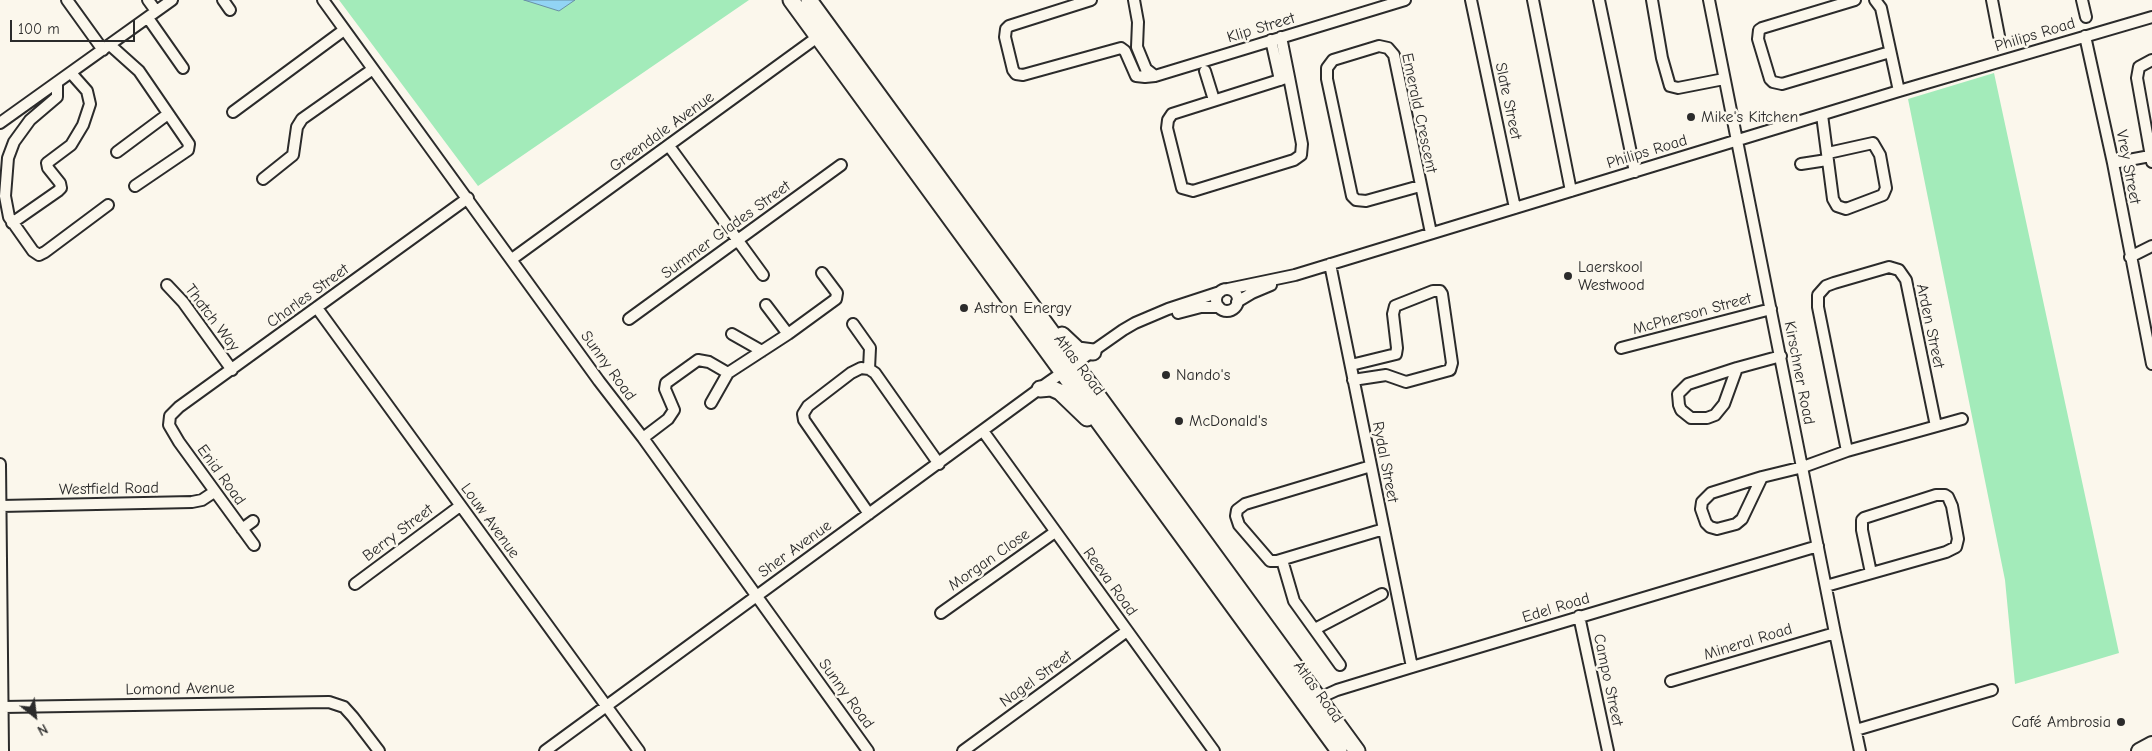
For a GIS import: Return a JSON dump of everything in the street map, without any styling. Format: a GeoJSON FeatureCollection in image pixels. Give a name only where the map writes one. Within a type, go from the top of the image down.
{"type":"FeatureCollection","features":[{"type":"Feature","properties":{"kind":"main road","name":"Atlas Road"},"geometry":{"type":"LineString","coordinates":[[791,0],[824,33],[1034,308],[1069,368],[1121,450],[1312,701],[1357,751]]}},
{"type":"Feature","properties":{"kind":"main road","name":"Atlas Road"},"geometry":{"type":"LineString","coordinates":[[809,0],[824,33],[1312,701],[1339,751]]}},
{"type":"Feature","properties":{"kind":"main road"},"geometry":{"type":"LineString","coordinates":[[1034,308],[1045,316],[1074,348],[1093,352]]}},
{"type":"Feature","properties":{"kind":"main road"},"geometry":{"type":"LineString","coordinates":[[1040,389],[1051,388],[1060,392],[1121,450]]}},
{"type":"Feature","properties":{"kind":"main road"},"geometry":{"type":"LineString","coordinates":[[2139,751],[2152,744]]}},
{"type":"Feature","properties":{"kind":"street"},"geometry":{"type":"LineString","coordinates":[[67,0],[107,47],[139,72],[188,141],[188,150],[134,186]]}},
{"type":"Feature","properties":{"kind":"street"},"geometry":{"type":"LineString","coordinates":[[148,0],[152,14],[183,68]]}},
{"type":"Feature","properties":{"kind":"street"},"geometry":{"type":"LineString","coordinates":[[0,124],[172,0]]}},
{"type":"Feature","properties":{"kind":"street"},"geometry":{"type":"LineString","coordinates":[[223,0],[230,10]]}},
{"type":"Feature","properties":{"kind":"street","name":"Sunny Road"},"geometry":{"type":"LineString","coordinates":[[323,0],[640,434],[868,751]]}},
{"type":"Feature","properties":{"kind":"street"},"geometry":{"type":"LineString","coordinates":[[1091,0],[1009,26],[1006,29],[1005,37],[1013,70],[1016,74],[1023,75],[1121,48],[1125,51],[1136,76],[1145,78],[1155,76]]}},
{"type":"Feature","properties":{"kind":"street"},"geometry":{"type":"LineString","coordinates":[[1134,0],[1138,22],[1137,47],[1146,69],[1155,76]]}},
{"type":"Feature","properties":{"kind":"street","name":"Klip Street"},"geometry":{"type":"LineString","coordinates":[[1155,76],[1405,0]]}},
{"type":"Feature","properties":{"kind":"street","name":"Slate Street"},"geometry":{"type":"LineString","coordinates":[[1471,0],[1515,208]]}},
{"type":"Feature","properties":{"kind":"street"},"geometry":{"type":"LineString","coordinates":[[1533,0],[1571,191]]}},
{"type":"Feature","properties":{"kind":"street"},"geometry":{"type":"LineString","coordinates":[[1599,0],[1635,172]]}},
{"type":"Feature","properties":{"kind":"street"},"geometry":{"type":"LineString","coordinates":[[1652,0],[1662,58],[1670,86],[1678,88],[1724,79]]}},
{"type":"Feature","properties":{"kind":"street","name":"Kirschner Road"},"geometry":{"type":"LineString","coordinates":[[1709,0],[1860,751]]}},
{"type":"Feature","properties":{"kind":"street"},"geometry":{"type":"LineString","coordinates":[[1855,0],[1759,30],[1758,39],[1770,79],[1773,82],[1782,84],[1890,52]]}},
{"type":"Feature","properties":{"kind":"street"},"geometry":{"type":"LineString","coordinates":[[1876,0],[1881,8],[1899,91]]}},
{"type":"Feature","properties":{"kind":"street"},"geometry":{"type":"LineString","coordinates":[[1992,0],[1999,36]]}},
{"type":"Feature","properties":{"kind":"street"},"geometry":{"type":"LineString","coordinates":[[2082,0],[2086,17]]}},
{"type":"Feature","properties":{"kind":"street","name":"Philips Road"},"geometry":{"type":"LineString","coordinates":[[1237,302],[1252,292],[1330,264],[1899,91],[2152,17]]}},
{"type":"Feature","properties":{"kind":"street"},"geometry":{"type":"LineString","coordinates":[[233,112],[344,30]]}},
{"type":"Feature","properties":{"kind":"street","name":"Greendale Avenue"},"geometry":{"type":"LineString","coordinates":[[512,259],[824,33]]}},
{"type":"Feature","properties":{"kind":"street","name":"Vrey Street"},"geometry":{"type":"LineString","coordinates":[[2085,36],[2113,163],[2152,364]]}},
{"type":"Feature","properties":{"kind":"street"},"geometry":{"type":"LineString","coordinates":[[1276,39],[1284,78],[1302,144],[1302,153],[1298,158],[1193,191],[1182,188],[1171,151],[1167,128],[1168,120],[1174,112],[1284,78]]}},
{"type":"Feature","properties":{"kind":"street","name":"Emerald Crescent"},"geometry":{"type":"LineString","coordinates":[[1420,186],[1366,201],[1356,200],[1352,196],[1327,78],[1327,68],[1333,60],[1379,46],[1384,46],[1394,55],[1430,233]]}},
{"type":"Feature","properties":{"kind":"street"},"geometry":{"type":"LineString","coordinates":[[2113,163],[2151,159],[2149,122],[2137,72],[2142,64],[2152,60]]}},
{"type":"Feature","properties":{"kind":"street"},"geometry":{"type":"LineString","coordinates":[[263,179],[293,155],[297,126],[302,119],[373,69]]}},
{"type":"Feature","properties":{"kind":"street"},"geometry":{"type":"LineString","coordinates":[[1205,71],[1214,100]]}},
{"type":"Feature","properties":{"kind":"street"},"geometry":{"type":"LineString","coordinates":[[12,223],[61,188],[60,183],[48,168],[47,163],[71,145],[83,125],[90,104],[87,91],[71,73]]}},
{"type":"Feature","properties":{"kind":"street"},"geometry":{"type":"LineString","coordinates":[[57,83],[57,97],[30,120],[14,142],[8,158],[5,196],[7,211],[12,223],[33,251],[36,254],[42,254],[108,205]]}},
{"type":"Feature","properties":{"kind":"street"},"geometry":{"type":"LineString","coordinates":[[117,152],[168,114]]}},
{"type":"Feature","properties":{"kind":"street"},"geometry":{"type":"LineString","coordinates":[[1801,164],[1828,156],[1873,143],[1880,155],[1885,192],[1880,197],[1841,209],[1837,206],[1833,198],[1828,156],[1822,115]]}},
{"type":"Feature","properties":{"kind":"street"},"geometry":{"type":"LineString","coordinates":[[669,146],[763,274]]}},
{"type":"Feature","properties":{"kind":"street","name":"Summer Glades Street"},"geometry":{"type":"LineString","coordinates":[[629,319],[842,165]]}},
{"type":"Feature","properties":{"kind":"street","name":"Charles Street"},"geometry":{"type":"LineString","coordinates":[[168,420],[179,407],[468,198]]}},
{"type":"Feature","properties":{"kind":"street"},"geometry":{"type":"LineString","coordinates":[[2130,257],[2152,246]]}},
{"type":"Feature","properties":{"kind":"street","name":"Rydal Street"},"geometry":{"type":"LineString","coordinates":[[1330,264],[1412,667]]}},
{"type":"Feature","properties":{"kind":"street","name":"Arden Street"},"geometry":{"type":"LineString","coordinates":[[1847,451],[1818,307],[1818,295],[1826,286],[1889,267],[1899,270],[1906,280],[1936,426]]}},
{"type":"Feature","properties":{"kind":"street"},"geometry":{"type":"LineString","coordinates":[[711,403],[728,373],[788,334],[836,298],[837,293],[822,273]]}},
{"type":"Feature","properties":{"kind":"street","name":"Philips Road"},"geometry":{"type":"LineString","coordinates":[[1069,368],[1135,323],[1224,290],[1295,275]]}},
{"type":"Feature","properties":{"kind":"street","name":"Thatch Way"},"geometry":{"type":"LineString","coordinates":[[167,285],[183,302],[232,370]]}},
{"type":"Feature","properties":{"kind":"street"},"geometry":{"type":"LineString","coordinates":[[1224,290],[1236,295],[1237,302],[1231,310],[1223,310],[1219,307],[1216,298],[1224,290]]}},
{"type":"Feature","properties":{"kind":"street"},"geometry":{"type":"LineString","coordinates":[[1350,366],[1396,354],[1398,351],[1393,314],[1395,306],[1433,291],[1442,294],[1452,363],[1450,370],[1406,382],[1386,375],[1354,380]]}},
{"type":"Feature","properties":{"kind":"street"},"geometry":{"type":"LineString","coordinates":[[766,304],[788,334]]}},
{"type":"Feature","properties":{"kind":"street","name":"Philips Road"},"geometry":{"type":"LineString","coordinates":[[1160,314],[1201,307],[1219,307]]}},
{"type":"Feature","properties":{"kind":"street","name":"Louw Avenue"},"geometry":{"type":"LineString","coordinates":[[317,308],[639,751]]}},
{"type":"Feature","properties":{"kind":"street","name":"McPherson Street"},"geometry":{"type":"LineString","coordinates":[[1621,348],[1771,309]]}},
{"type":"Feature","properties":{"kind":"street"},"geometry":{"type":"LineString","coordinates":[[853,324],[870,348],[869,369]]}},
{"type":"Feature","properties":{"kind":"street"},"geometry":{"type":"LineString","coordinates":[[732,334],[762,351]]}},
{"type":"Feature","properties":{"kind":"street"},"geometry":{"type":"LineString","coordinates":[[1737,368],[1724,404],[1715,415],[1707,418],[1691,418],[1681,410],[1678,394],[1688,384],[1737,368],[1780,356]]}},
{"type":"Feature","properties":{"kind":"street"},"geometry":{"type":"LineString","coordinates":[[640,434],[674,410],[665,389],[666,384],[696,361],[702,359],[728,373]]}},
{"type":"Feature","properties":{"kind":"street"},"geometry":{"type":"LineString","coordinates":[[869,514],[810,431],[803,417],[808,406],[851,373],[861,368],[869,369],[875,373],[938,464]]}},
{"type":"Feature","properties":{"kind":"street","name":"Sher Avenue"},"geometry":{"type":"LineString","coordinates":[[545,751],[1069,368]]}},
{"type":"Feature","properties":{"kind":"street"},"geometry":{"type":"LineString","coordinates":[[1762,478],[1745,514],[1736,524],[1717,529],[1710,527],[1706,523],[1701,509],[1705,497],[1711,493],[1762,478],[1803,467],[1847,451],[1962,419]]}},
{"type":"Feature","properties":{"kind":"street","name":"Enid Road"},"geometry":{"type":"LineString","coordinates":[[168,420],[175,435],[214,492],[254,545]]}},
{"type":"Feature","properties":{"kind":"street","name":"Reeva Road"},"geometry":{"type":"LineString","coordinates":[[982,431],[1214,751]]}},
{"type":"Feature","properties":{"kind":"street"},"geometry":{"type":"LineString","coordinates":[[0,464],[3,751]]}},
{"type":"Feature","properties":{"kind":"street"},"geometry":{"type":"LineString","coordinates":[[1371,466],[1240,506],[1236,516],[1244,532],[1266,559],[1273,562],[1384,529]]}},
{"type":"Feature","properties":{"kind":"street","name":"Westfield Road"},"geometry":{"type":"LineString","coordinates":[[1,506],[192,502],[202,500],[214,492]]}},
{"type":"Feature","properties":{"kind":"street"},"geometry":{"type":"LineString","coordinates":[[1826,586],[1946,552],[1956,547],[1958,539],[1952,506],[1948,497],[1936,495],[1864,518],[1862,520],[1862,530],[1871,573]]}},
{"type":"Feature","properties":{"kind":"street","name":"Berry Street"},"geometry":{"type":"LineString","coordinates":[[355,584],[460,506]]}},
{"type":"Feature","properties":{"kind":"street"},"geometry":{"type":"LineString","coordinates":[[242,529],[253,521]]}},
{"type":"Feature","properties":{"kind":"street","name":"Morgan Close"},"geometry":{"type":"LineString","coordinates":[[941,613],[1055,532]]}},
{"type":"Feature","properties":{"kind":"street","name":"Edel Road"},"geometry":{"type":"LineString","coordinates":[[1312,701],[1337,690],[1412,667],[1818,546]]}},
{"type":"Feature","properties":{"kind":"street"},"geometry":{"type":"LineString","coordinates":[[1282,560],[1294,601],[1340,665]]}},
{"type":"Feature","properties":{"kind":"street"},"geometry":{"type":"LineString","coordinates":[[1315,629],[1382,594]]}},
{"type":"Feature","properties":{"kind":"street","name":"Campo Street"},"geometry":{"type":"LineString","coordinates":[[1579,616],[1608,751]]}},
{"type":"Feature","properties":{"kind":"street","name":"Nagel Street"},"geometry":{"type":"LineString","coordinates":[[963,751],[1127,631]]}},
{"type":"Feature","properties":{"kind":"street","name":"Mineral Road"},"geometry":{"type":"LineString","coordinates":[[1671,682],[1835,633]]}},
{"type":"Feature","properties":{"kind":"street"},"geometry":{"type":"LineString","coordinates":[[1856,730],[1992,690]]}},
{"type":"Feature","properties":{"kind":"street","name":"Lomond Avenue"},"geometry":{"type":"LineString","coordinates":[[3,708],[329,702],[344,707],[379,751]]}},
{"type":"Feature","properties":{"kind":"green space"},"geometry":{"type":"Polygon","coordinates":[[[339,0],[749,0],[478,186],[339,0]]]}},
{"type":"Feature","properties":{"kind":"green space"},"geometry":{"type":"Polygon","coordinates":[[[1994,73],[2119,653],[2015,684],[2005,580],[1908,99],[1994,73]]]}},
{"type":"Feature","properties":{"kind":"water"},"geometry":{"type":"Polygon","coordinates":[[[524,0],[575,0],[559,11],[524,0]]]}},
{"type":"Feature","properties":{"kind":"place","name":"Mike's Kitchen"},"geometry":{"type":"Point","coordinates":[1691,117]}},
{"type":"Feature","properties":{"kind":"place","name":"Laerskool Westwood"},"geometry":{"type":"Point","coordinates":[1568,276]}},
{"type":"Feature","properties":{"kind":"place","name":"Astron Energy"},"geometry":{"type":"Point","coordinates":[964,308]}},
{"type":"Feature","properties":{"kind":"place","name":"Nando's"},"geometry":{"type":"Point","coordinates":[1166,375]}},
{"type":"Feature","properties":{"kind":"place","name":"McDonald's"},"geometry":{"type":"Point","coordinates":[1179,421]}},
{"type":"Feature","properties":{"kind":"place","name":"Café Ambrosia"},"geometry":{"type":"Point","coordinates":[2121,722]}}]}
